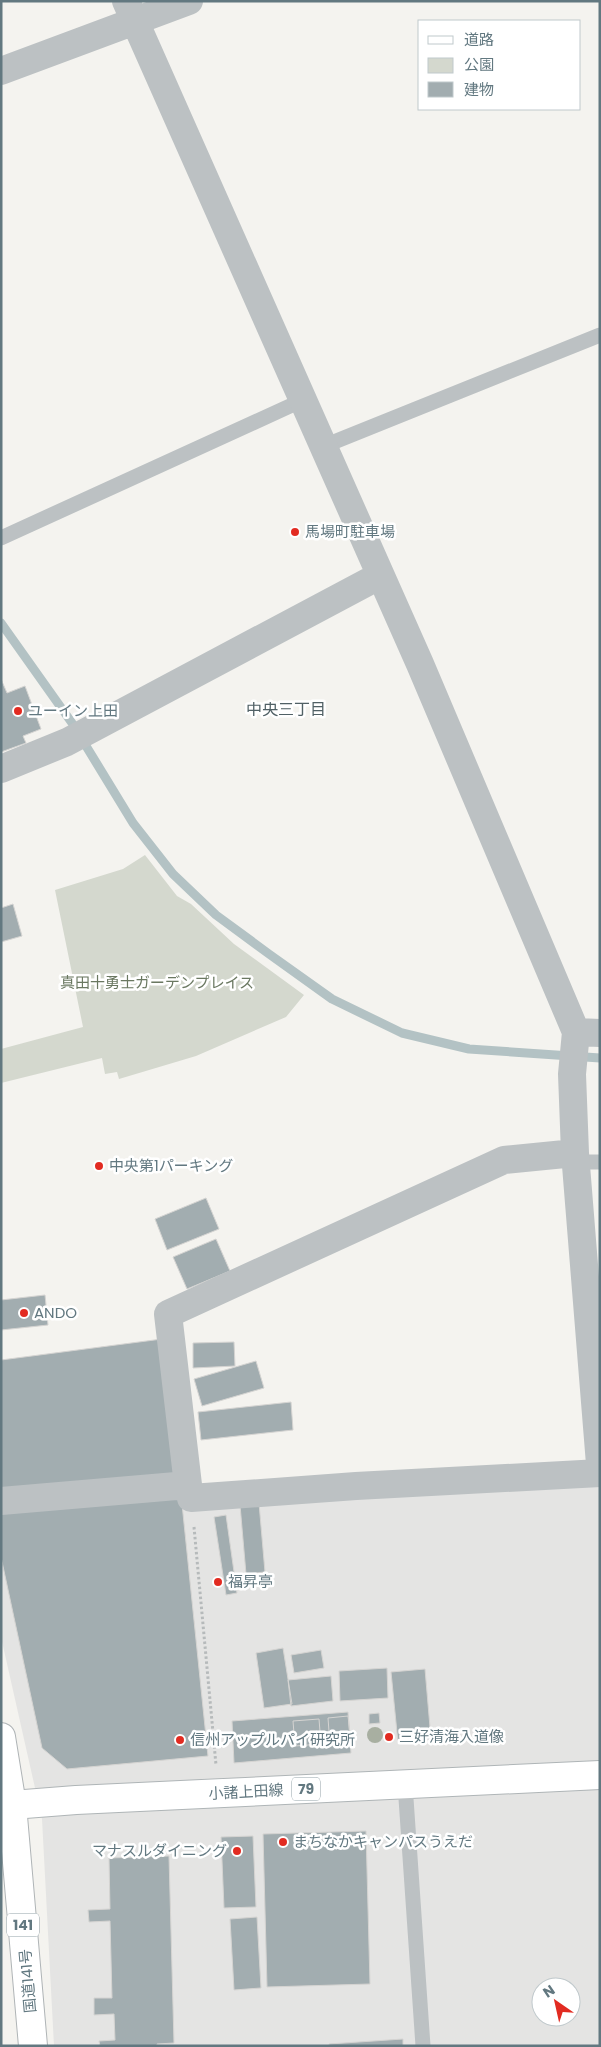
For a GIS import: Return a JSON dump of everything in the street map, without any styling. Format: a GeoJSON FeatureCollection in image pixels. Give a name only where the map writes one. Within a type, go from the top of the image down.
{"type":"FeatureCollection","features":[{"type":"Feature","properties":{"kind":"main road","name":"国道141号"},"geometry":{"type":"LineString","coordinates":[[1,1737],[12,1805],[33,2046]]}},
{"type":"Feature","properties":{"kind":"main road","name":"小諸上田線"},"geometry":{"type":"LineString","coordinates":[[12,1805],[600,1775]]}},
{"type":"Feature","properties":{"kind":"street"},"geometry":{"type":"LineString","coordinates":[[1,72],[131,11],[189,1]]}},
{"type":"Feature","properties":{"kind":"street"},"geometry":{"type":"LineString","coordinates":[[131,11],[324,446],[379,576],[584,1034],[572,1074],[584,1159],[600,1464]]}},
{"type":"Feature","properties":{"kind":"street"},"geometry":{"type":"LineString","coordinates":[[1,769],[96,728],[379,576]]}},
{"type":"Feature","properties":{"kind":"street"},"geometry":{"type":"LineString","coordinates":[[189,1492],[168,1314],[504,1160],[584,1159]]}},
{"type":"Feature","properties":{"kind":"street"},"geometry":{"type":"LineString","coordinates":[[1,1501],[356,1486],[600,1473]]}},
{"type":"Feature","properties":{"kind":"lane"},"geometry":{"type":"LineString","coordinates":[[324,446],[600,334]]}},
{"type":"Feature","properties":{"kind":"lane"},"geometry":{"type":"LineString","coordinates":[[1,538],[303,400]]}},
{"type":"Feature","properties":{"kind":"lane"},"geometry":{"type":"LineString","coordinates":[[405,1784],[423,2046]]}},
{"type":"Feature","properties":{"kind":"path"},"geometry":{"type":"LineString","coordinates":[[189,1492],[219,1793]]}},
{"type":"Feature","properties":{"kind":"shaded area"},"geometry":{"type":"Polygon","coordinates":[[[600,1482],[600,2046],[54,2046],[42,1819],[1,1637],[1,1519],[600,1482]]]}},
{"type":"Feature","properties":{"kind":"green space","name":"真田十勇士ガーデンプレイス"},"geometry":{"type":"Polygon","coordinates":[[[145,855],[177,896],[191,904],[234,944],[304,995],[286,1017],[196,1056],[119,1079],[117,1072],[105,1074],[102,1058],[1,1083],[1,1049],[83,1027],[55,890],[123,869],[145,855]]]}},
{"type":"Feature","properties":{"kind":"building","name":"ユーイン上田"},"geometry":{"type":"Polygon","coordinates":[[[1,679],[7,693],[25,686],[41,729],[23,736],[26,743],[1,752],[1,679]]]}},
{"type":"Feature","properties":{"kind":"building"},"geometry":{"type":"Polygon","coordinates":[[[13,904],[22,936],[1,942],[1,908],[13,904]]]}},
{"type":"Feature","properties":{"kind":"building"},"geometry":{"type":"Polygon","coordinates":[[[206,1198],[219,1229],[167,1250],[155,1219],[206,1198]]]}},
{"type":"Feature","properties":{"kind":"building"},"geometry":{"type":"Polygon","coordinates":[[[216,1239],[230,1271],[187,1289],[173,1257],[216,1239]]]}},
{"type":"Feature","properties":{"kind":"building","name":"ANDO"},"geometry":{"type":"Polygon","coordinates":[[[45,1295],[48,1325],[1,1330],[1,1300],[45,1295]]]}},
{"type":"Feature","properties":{"kind":"building"},"geometry":{"type":"Polygon","coordinates":[[[162,1339],[179,1474],[1,1490],[1,1360],[162,1339]]]}},
{"type":"Feature","properties":{"kind":"building"},"geometry":{"type":"Polygon","coordinates":[[[234,1342],[235,1366],[193,1368],[193,1343],[234,1342]]]}},
{"type":"Feature","properties":{"kind":"building"},"geometry":{"type":"Polygon","coordinates":[[[256,1361],[264,1388],[202,1406],[194,1379],[256,1361]]]}},
{"type":"Feature","properties":{"kind":"building"},"geometry":{"type":"Polygon","coordinates":[[[291,1402],[293,1430],[201,1440],[198,1412],[291,1402]]]}},
{"type":"Feature","properties":{"kind":"building"},"geometry":{"type":"Polygon","coordinates":[[[181,1494],[208,1756],[67,1769],[42,1748],[1,1557],[1,1509],[181,1494]]]}},
{"type":"Feature","properties":{"kind":"building"},"geometry":{"type":"Polygon","coordinates":[[[259,1503],[265,1572],[246,1574],[240,1505],[259,1503]]]}},
{"type":"Feature","properties":{"kind":"building"},"geometry":{"type":"Polygon","coordinates":[[[226,1515],[237,1593],[226,1595],[214,1517],[226,1515]]]}},
{"type":"Feature","properties":{"kind":"building"},"geometry":{"type":"Polygon","coordinates":[[[283,1648],[292,1704],[264,1708],[256,1653],[283,1648]]]}},
{"type":"Feature","properties":{"kind":"building"},"geometry":{"type":"Polygon","coordinates":[[[321,1650],[324,1668],[294,1673],[291,1655],[321,1650]]]}},
{"type":"Feature","properties":{"kind":"building"},"geometry":{"type":"Polygon","coordinates":[[[387,1668],[388,1698],[340,1701],[339,1671],[387,1668]]]}},
{"type":"Feature","properties":{"kind":"building"},"geometry":{"type":"Polygon","coordinates":[[[425,1669],[431,1739],[398,1743],[391,1672],[425,1669]]]}},
{"type":"Feature","properties":{"kind":"building"},"geometry":{"type":"Polygon","coordinates":[[[331,1676],[333,1701],[291,1706],[288,1680],[331,1676]]]}},
{"type":"Feature","properties":{"kind":"building"},"geometry":{"type":"Polygon","coordinates":[[[348,1712],[351,1753],[234,1763],[232,1721],[348,1712]]]}},
{"type":"Feature","properties":{"kind":"building"},"geometry":{"type":"Polygon","coordinates":[[[379,1713],[380,1723],[369,1724],[369,1714],[379,1713]]]}},
{"type":"Feature","properties":{"kind":"building"},"geometry":{"type":"Polygon","coordinates":[[[348,1716],[351,1743],[330,1745],[328,1718],[348,1716]]]}},
{"type":"Feature","properties":{"kind":"building"},"geometry":{"type":"Polygon","coordinates":[[[319,1719],[321,1744],[295,1746],[293,1721],[319,1719]]]}},
{"type":"Feature","properties":{"kind":"building"},"geometry":{"type":"Polygon","coordinates":[[[366,1831],[370,1984],[267,1987],[263,1834],[366,1831]]]}},
{"type":"Feature","properties":{"kind":"building"},"geometry":{"type":"Polygon","coordinates":[[[253,1836],[256,1907],[224,1908],[221,1837],[253,1836]]]}},
{"type":"Feature","properties":{"kind":"building"},"geometry":{"type":"Polygon","coordinates":[[[169,1856],[174,2043],[157,2044],[157,2046],[100,2046],[99,2041],[115,2040],[114,2014],[94,2015],[94,1998],[112,1998],[110,1921],[89,1922],[88,1910],[110,1909],[109,1858],[169,1856]]]}},
{"type":"Feature","properties":{"kind":"building"},"geometry":{"type":"Polygon","coordinates":[[[257,1917],[261,1988],[234,1990],[230,1919],[257,1917]]]}},
{"type":"Feature","properties":{"kind":"building"},"geometry":{"type":"Polygon","coordinates":[[[403,2039],[403,2046],[329,2046],[329,2044],[403,2039]]]}},
{"type":"Feature","properties":{"kind":"waterway"},"geometry":{"type":"LineString","coordinates":[[1,623],[72,723],[133,823],[173,874],[216,915],[269,954],[332,999],[402,1033],[469,1049],[600,1058]]}},
{"type":"Feature","properties":{"kind":"place","name":"馬場町駐車場"},"geometry":{"type":"Point","coordinates":[295,532]}},
{"type":"Feature","properties":{"kind":"place","name":"ユーイン上田"},"geometry":{"type":"Point","coordinates":[18,711]}},
{"type":"Feature","properties":{"kind":"place","name":"中央第1パーキング"},"geometry":{"type":"Point","coordinates":[99,1166]}},
{"type":"Feature","properties":{"kind":"place","name":"ANDO"},"geometry":{"type":"Point","coordinates":[24,1313]}},
{"type":"Feature","properties":{"kind":"place","name":"福昇亭"},"geometry":{"type":"Point","coordinates":[218,1582]}},
{"type":"Feature","properties":{"kind":"place","name":"三好清海入道像"},"geometry":{"type":"Point","coordinates":[389,1737]}},
{"type":"Feature","properties":{"kind":"place","name":"信州アップルパイ研究所"},"geometry":{"type":"Point","coordinates":[180,1740]}},
{"type":"Feature","properties":{"kind":"place","name":"まちなかキャンパスうえだ"},"geometry":{"type":"Point","coordinates":[283,1842]}},
{"type":"Feature","properties":{"kind":"place","name":"マナスルダイニング"},"geometry":{"type":"Point","coordinates":[237,1851]}},
{"type":"Feature","properties":{"kind":"district","name":"中央三丁目"},"geometry":{"type":"Point","coordinates":[286,709]}}]}
